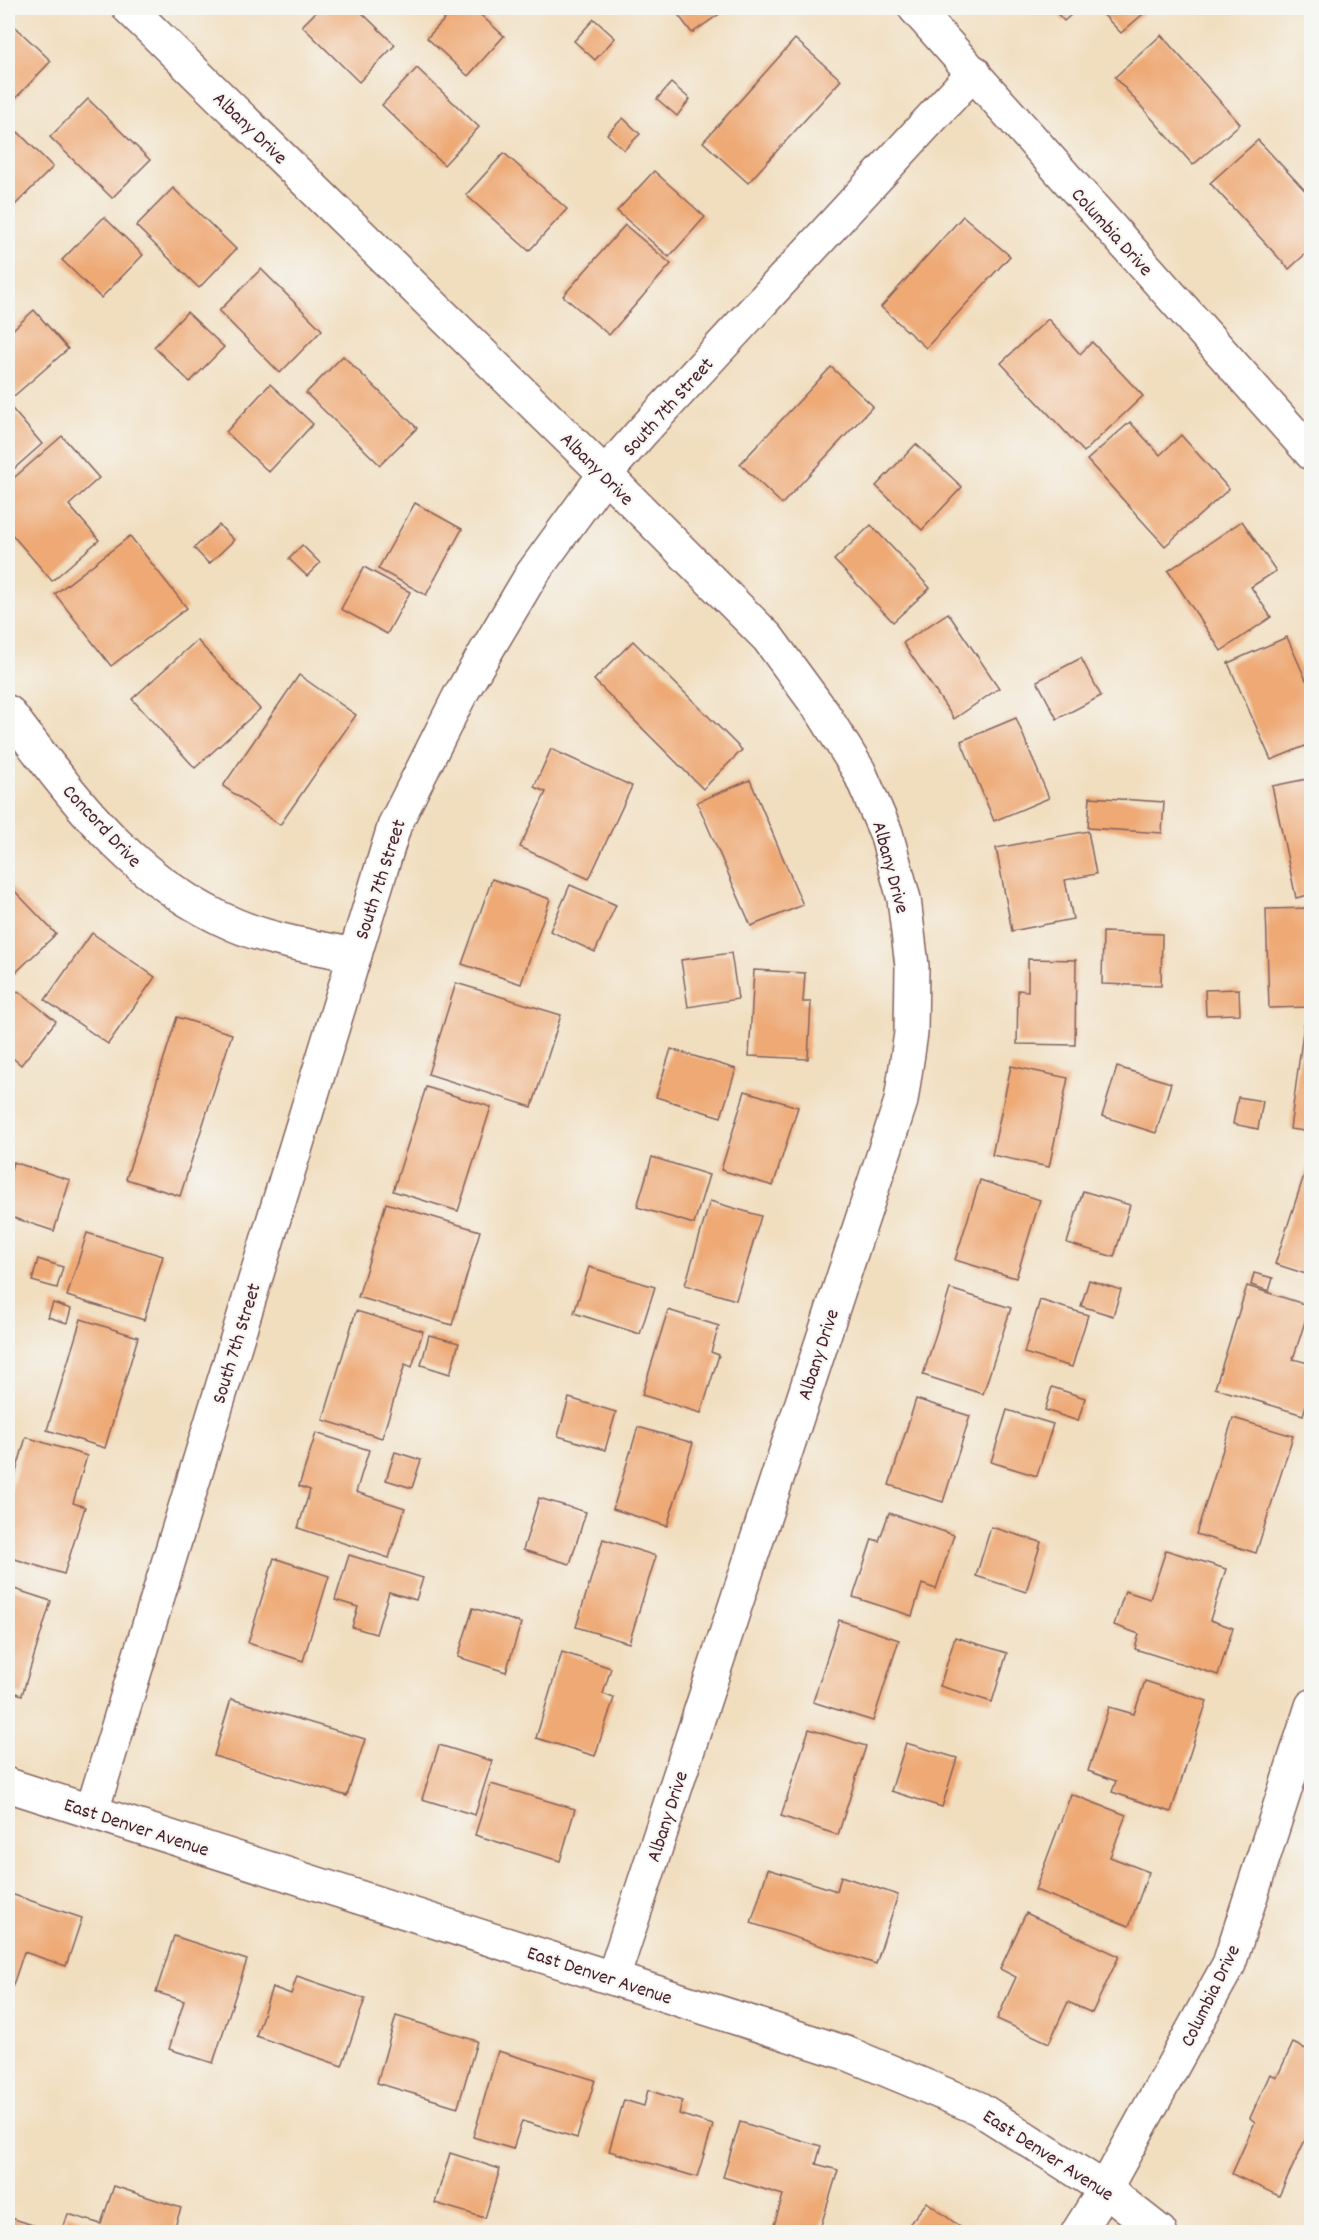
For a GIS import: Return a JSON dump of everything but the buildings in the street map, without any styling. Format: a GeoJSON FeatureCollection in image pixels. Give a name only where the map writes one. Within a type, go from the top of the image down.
{"type":"FeatureCollection","features":[{"type":"Feature","properties":{"kind":"street","name":"Albany Drive"},"geometry":{"type":"LineString","coordinates":[[129,8],[605,474],[768,638],[823,713],[859,771],[886,833],[904,899],[912,966],[911,1033],[901,1101],[613,1978]]}},
{"type":"Feature","properties":{"kind":"street","name":"Columbia Drive"},"geometry":{"type":"LineString","coordinates":[[915,8],[1311,454]]}},
{"type":"Feature","properties":{"kind":"street","name":"South 7th Street"},"geometry":{"type":"LineString","coordinates":[[92,1811],[395,824],[459,697],[532,574],[605,474],[974,72]]}},
{"type":"Feature","properties":{"kind":"street","name":"Concord Drive"},"geometry":{"type":"LineString","coordinates":[[8,712],[88,815],[131,860],[181,896],[236,925],[294,944],[355,955]]}},
{"type":"Feature","properties":{"kind":"street","name":"Columbia Drive"},"geometry":{"type":"LineString","coordinates":[[1078,2232],[1106,2189],[1229,1964],[1305,1749],[1311,1706]]}},
{"type":"Feature","properties":{"kind":"street","name":"East Denver Avenue"},"geometry":{"type":"LineString","coordinates":[[8,1785],[846,2053],[978,2108],[1106,2189],[1160,2232]]}}]}
